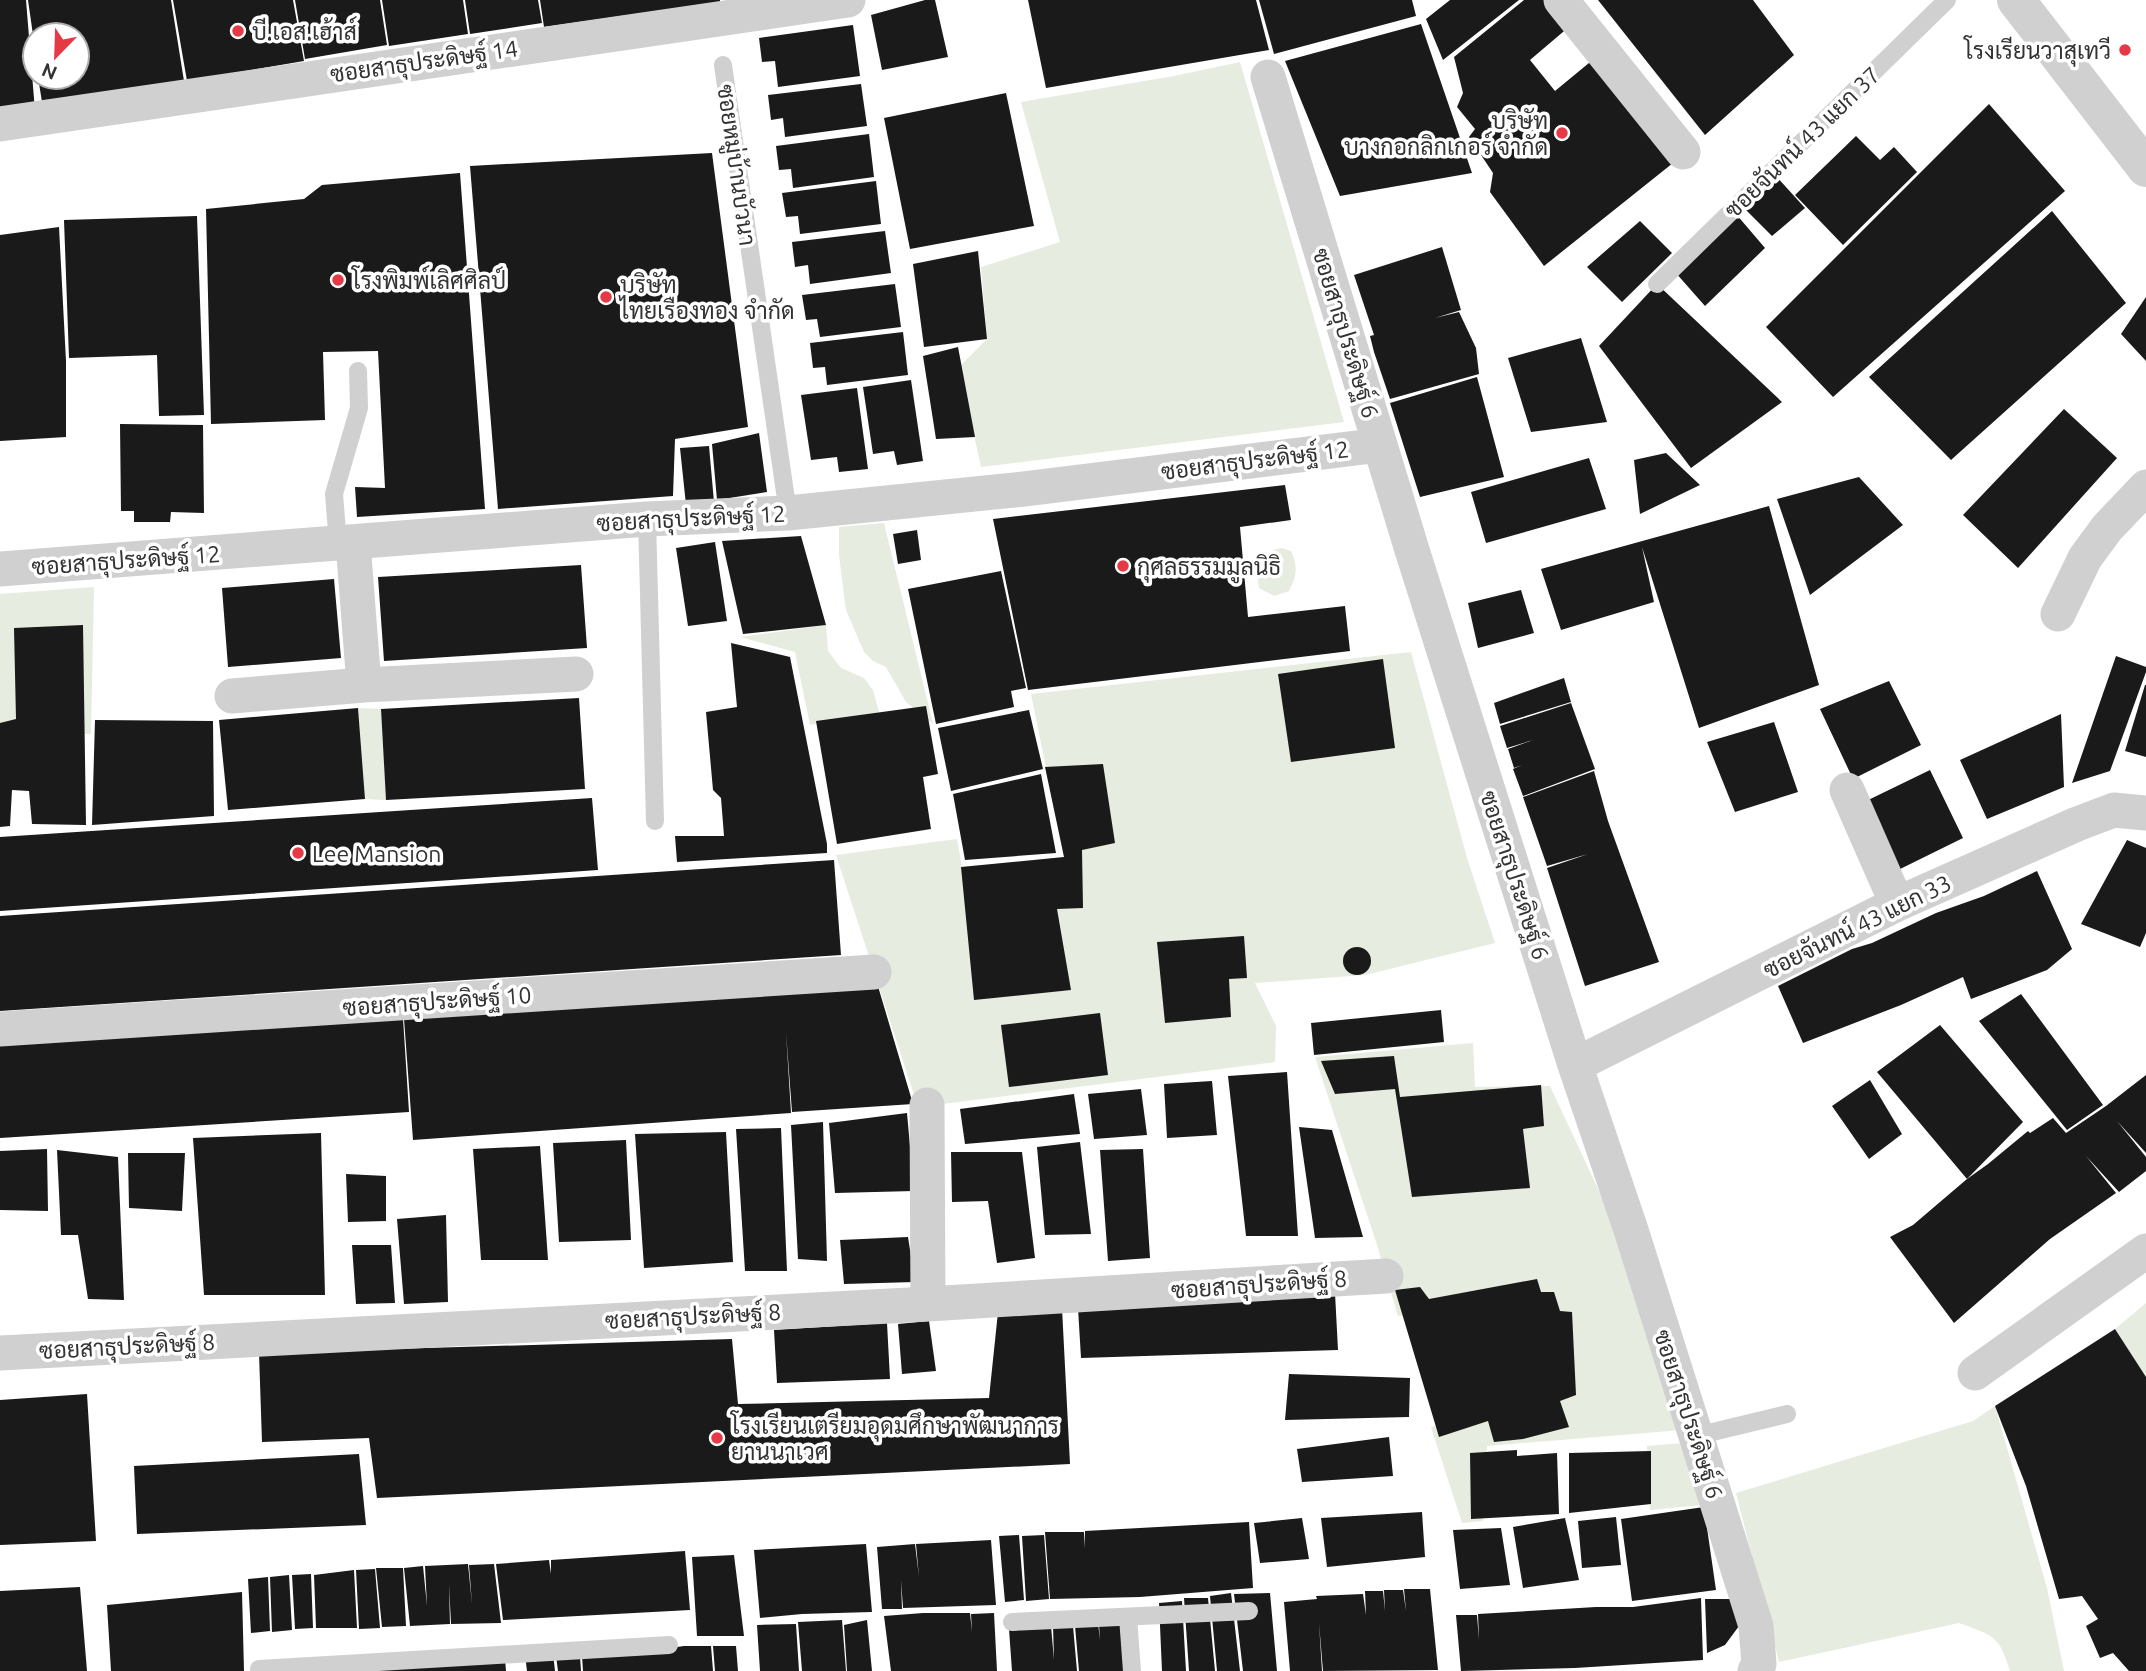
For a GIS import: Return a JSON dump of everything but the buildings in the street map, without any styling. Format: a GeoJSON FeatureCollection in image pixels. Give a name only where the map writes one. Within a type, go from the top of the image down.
{"type":"FeatureCollection","features":[{"type":"Feature","properties":{"kind":"street","name":"ซอยสาธุประดิษฐ์ 14"},"geometry":{"type":"LineString","coordinates":[[0,124],[848,0]]}},
{"type":"Feature","properties":{"kind":"street"},"geometry":{"type":"LineString","coordinates":[[1561,0],[1683,152]]}},
{"type":"Feature","properties":{"kind":"street"},"geometry":{"type":"LineString","coordinates":[[2015,0],[2146,168]]}},
{"type":"Feature","properties":{"kind":"street","name":"ซอยสาธุประดิษฐ์ 6"},"geometry":{"type":"LineString","coordinates":[[1268,77],[1380,445],[1575,1065],[1756,1626],[1759,1664],[1755,1671]]}},
{"type":"Feature","properties":{"kind":"street","name":"ซอยสาธุประดิษฐ์ 12"},"geometry":{"type":"LineString","coordinates":[[0,569],[647,519],[788,513],[1024,489],[1380,445]]}},
{"type":"Feature","properties":{"kind":"street"},"geometry":{"type":"LineString","coordinates":[[2058,614],[2085,558],[2107,528],[2146,487]]}},
{"type":"Feature","properties":{"kind":"street"},"geometry":{"type":"LineString","coordinates":[[345,543],[364,685]]}},
{"type":"Feature","properties":{"kind":"street"},"geometry":{"type":"LineString","coordinates":[[232,696],[364,685],[576,674]]}},
{"type":"Feature","properties":{"kind":"street"},"geometry":{"type":"LineString","coordinates":[[1847,790],[1897,904]]}},
{"type":"Feature","properties":{"kind":"street","name":"ซอยจันทน์ 43 แยก 33"},"geometry":{"type":"LineString","coordinates":[[1575,1065],[1897,904],[2114,810],[2146,813]]}},
{"type":"Feature","properties":{"kind":"street","name":"ซอยสาธุประดิษฐ์ 10"},"geometry":{"type":"LineString","coordinates":[[0,1029],[874,972]]}},
{"type":"Feature","properties":{"kind":"street"},"geometry":{"type":"LineString","coordinates":[[927,1105],[928,1304]]}},
{"type":"Feature","properties":{"kind":"street"},"geometry":{"type":"LineString","coordinates":[[1975,1373],[2146,1251]]}},
{"type":"Feature","properties":{"kind":"street","name":"ซอยสาธุประดิษฐ์ 8"},"geometry":{"type":"LineString","coordinates":[[0,1353],[928,1304],[1386,1276]]}},
{"type":"Feature","properties":{"kind":"lane","name":"ซอยจันทน์ 43 แยก 37"},"geometry":{"type":"LineString","coordinates":[[1657,284],[1947,0]]}},
{"type":"Feature","properties":{"kind":"lane","name":"ซอยหมู่บ้านบัวนา"},"geometry":{"type":"LineString","coordinates":[[723,65],[788,513]]}},
{"type":"Feature","properties":{"kind":"lane"},"geometry":{"type":"LineString","coordinates":[[345,543],[334,494],[359,408],[358,371]]}},
{"type":"Feature","properties":{"kind":"lane"},"geometry":{"type":"LineString","coordinates":[[647,519],[655,821]]}},
{"type":"Feature","properties":{"kind":"lane"},"geometry":{"type":"LineString","coordinates":[[1696,1436],[1787,1414]]}},
{"type":"Feature","properties":{"kind":"lane"},"geometry":{"type":"LineString","coordinates":[[1012,1622],[1249,1611]]}},
{"type":"Feature","properties":{"kind":"lane"},"geometry":{"type":"LineString","coordinates":[[1128,1617],[1132,1671]]}},
{"type":"Feature","properties":{"kind":"lane"},"geometry":{"type":"LineString","coordinates":[[259,1669],[512,1663],[669,1644]]}},
{"type":"Feature","properties":{"kind":"shaded area"},"geometry":{"type":"Polygon","coordinates":[[[1240,62],[1344,422],[981,467],[959,367],[987,339],[981,267],[1060,242],[1021,102],[1240,62]]]}},
{"type":"Feature","properties":{"kind":"shaded area"},"geometry":{"type":"Polygon","coordinates":[[[884,523],[933,724],[906,702],[886,667],[873,661],[864,652],[846,610],[839,555],[839,527],[884,523]]]}},
{"type":"Feature","properties":{"kind":"shaded area"},"geometry":{"type":"Polygon","coordinates":[[[1282,548],[1291,551],[1296,566],[1295,576],[1289,591],[1274,596],[1259,588],[1257,566],[1266,553],[1282,548]]]}},
{"type":"Feature","properties":{"kind":"shaded area"},"geometry":{"type":"Polygon","coordinates":[[[94,587],[91,734],[0,732],[0,594],[94,587]]]}},
{"type":"Feature","properties":{"kind":"shaded area"},"geometry":{"type":"Polygon","coordinates":[[[826,625],[828,651],[841,668],[864,678],[873,690],[879,712],[810,725],[795,652],[740,637],[826,625]]]}},
{"type":"Feature","properties":{"kind":"shaded area"},"geometry":{"type":"Polygon","coordinates":[[[1411,652],[1467,858],[1495,943],[1365,975],[1255,983],[1276,1026],[1275,1062],[918,1107],[836,855],[957,839],[962,867],[1064,857],[1031,694],[1411,652]]]}},
{"type":"Feature","properties":{"kind":"shaded area"},"geometry":{"type":"Polygon","coordinates":[[[358,708],[381,709],[386,800],[365,799],[358,708]]]}},
{"type":"Feature","properties":{"kind":"shaded area"},"geometry":{"type":"Polygon","coordinates":[[[1473,1043],[1475,1087],[1550,1086],[1613,1221],[1682,1430],[1487,1446],[1483,1521],[1462,1523],[1431,1427],[1552,1404],[1535,1298],[1398,1316],[1315,1057],[1473,1043]]]}},
{"type":"Feature","properties":{"kind":"shaded area"},"geometry":{"type":"Polygon","coordinates":[[[2146,1303],[2146,1377],[2115,1329],[2146,1303]]]}},
{"type":"Feature","properties":{"kind":"shaded area"},"geometry":{"type":"Polygon","coordinates":[[[1995,1406],[2047,1588],[2064,1671],[2010,1671],[1994,1638],[1959,1623],[1779,1662],[1736,1493],[1973,1421],[1995,1406]]]}},
{"type":"Feature","properties":{"kind":"shaded area"},"geometry":{"type":"Polygon","coordinates":[[[1684,1443],[1703,1505],[1650,1510],[1647,1446],[1684,1443]]]}},
{"type":"Feature","properties":{"kind":"place","name":"บี.เอส.เฮ้าส์"},"geometry":{"type":"Point","coordinates":[238,31]}},
{"type":"Feature","properties":{"kind":"place","name":"โรงเรียนวาสุเทวี"},"geometry":{"type":"Point","coordinates":[2125,50]}},
{"type":"Feature","properties":{"kind":"place","name":"บริษัท บางกอกลิกเกอร์ จำกัด"},"geometry":{"type":"Point","coordinates":[1562,133]}},
{"type":"Feature","properties":{"kind":"place","name":"โรงพิมพ์เลิศศิลป์"},"geometry":{"type":"Point","coordinates":[338,280]}},
{"type":"Feature","properties":{"kind":"place","name":"บริษัท ไทยเรืองทอง จำกัด"},"geometry":{"type":"Point","coordinates":[606,297]}},
{"type":"Feature","properties":{"kind":"place","name":"กุศลธรรมมูลนิธิ"},"geometry":{"type":"Point","coordinates":[1123,566]}},
{"type":"Feature","properties":{"kind":"place","name":"Lee Mansion"},"geometry":{"type":"Point","coordinates":[298,853]}},
{"type":"Feature","properties":{"kind":"place","name":"โรงเรียนเตรียมอุดมศึกษาพัฒนาการ ยานนาเวศ"},"geometry":{"type":"Point","coordinates":[717,1438]}}]}
